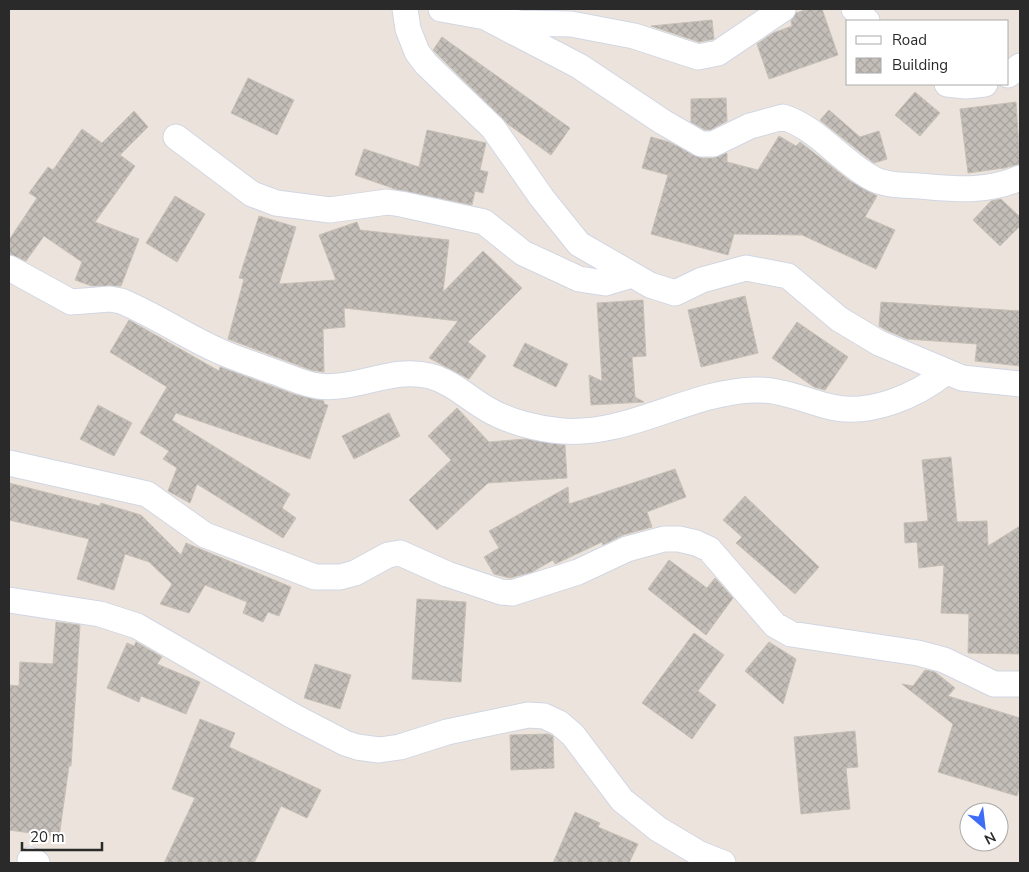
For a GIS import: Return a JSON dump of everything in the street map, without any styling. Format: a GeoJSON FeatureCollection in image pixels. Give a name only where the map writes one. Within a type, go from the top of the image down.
{"type":"FeatureCollection","features":[{"type":"Feature","properties":{"kind":"street"},"geometry":{"type":"LineString","coordinates":[[405,9],[408,30],[417,52],[426,64],[493,128],[542,198],[579,244],[632,275],[675,293],[702,280],[746,268],[788,276],[839,319],[879,343],[945,373],[962,378],[1020,384]]}},
{"type":"Feature","properties":{"kind":"street"},"geometry":{"type":"LineString","coordinates":[[441,9],[520,23],[571,24],[634,36],[698,57],[718,53],[783,9]]}},
{"type":"Feature","properties":{"kind":"street"},"geometry":{"type":"LineString","coordinates":[[854,9],[866,20]]}},
{"type":"Feature","properties":{"kind":"street"},"geometry":{"type":"LineString","coordinates":[[485,17],[578,66],[663,122],[701,144],[713,144],[750,126],[783,116],[808,129],[872,178],[896,185],[962,191],[990,187],[1020,178]]}},
{"type":"Feature","properties":{"kind":"street"},"geometry":{"type":"LineString","coordinates":[[1009,74],[1020,66]]}},
{"type":"Feature","properties":{"kind":"street"},"geometry":{"type":"LineString","coordinates":[[956,85],[976,85]]}},
{"type":"Feature","properties":{"kind":"street"},"geometry":{"type":"LineString","coordinates":[[176,138],[252,194],[276,203],[330,210],[387,202],[401,204],[484,222],[523,253],[579,279],[605,283],[632,275]]}},
{"type":"Feature","properties":{"kind":"street"},"geometry":{"type":"LineString","coordinates":[[9,268],[71,302],[110,299],[121,301],[219,351],[317,386],[336,386],[386,376],[422,374],[438,379],[488,410],[513,420],[563,431],[613,427],[704,398],[741,391],[780,393],[834,408],[861,409],[914,393],[945,373]]}},
{"type":"Feature","properties":{"kind":"street"},"geometry":{"type":"LineString","coordinates":[[9,463],[147,494],[205,535],[315,577],[330,579],[348,575],[388,555],[400,553],[471,582],[500,592],[512,593],[578,572],[626,549],[664,539],[679,539],[696,543],[709,549],[775,625],[791,634],[918,653],[944,660],[994,684],[1020,684]]}},
{"type":"Feature","properties":{"kind":"street"},"geometry":{"type":"LineString","coordinates":[[9,600],[100,614],[130,623],[294,716],[345,743],[357,747],[379,750],[400,747],[466,728],[528,715],[544,716],[559,723],[572,736],[622,800],[658,829],[700,854],[723,863]]}},
{"type":"Feature","properties":{"kind":"building"},"geometry":{"type":"Polygon","coordinates":[[[808,9],[822,9],[838,55],[769,79],[757,44],[773,33],[792,26],[791,21],[796,13],[808,9]]]}},
{"type":"Feature","properties":{"kind":"building"},"geometry":{"type":"Polygon","coordinates":[[[712,20],[714,39],[699,42],[651,26],[712,20]]]}},
{"type":"Feature","properties":{"kind":"building"},"geometry":{"type":"Polygon","coordinates":[[[442,37],[570,128],[551,155],[509,125],[433,50],[442,37]]]}},
{"type":"Feature","properties":{"kind":"building"},"geometry":{"type":"Polygon","coordinates":[[[248,78],[294,100],[277,135],[231,113],[248,78]]]}},
{"type":"Feature","properties":{"kind":"building"},"geometry":{"type":"Polygon","coordinates":[[[915,92],[940,113],[920,136],[895,115],[915,92]]]}},
{"type":"Feature","properties":{"kind":"building"},"geometry":{"type":"Polygon","coordinates":[[[726,98],[727,121],[710,130],[705,130],[691,122],[691,99],[726,98]]]}},
{"type":"Feature","properties":{"kind":"building"},"geometry":{"type":"Polygon","coordinates":[[[1016,102],[1020,164],[968,173],[960,109],[1016,102]]]}},
{"type":"Feature","properties":{"kind":"building"},"geometry":{"type":"Polygon","coordinates":[[[829,110],[860,137],[879,131],[887,159],[874,163],[820,120],[829,110]]]}},
{"type":"Feature","properties":{"kind":"building"},"geometry":{"type":"Polygon","coordinates":[[[134,111],[148,127],[120,155],[135,166],[95,222],[139,239],[121,286],[92,286],[75,280],[82,262],[44,236],[26,261],[9,254],[9,240],[37,198],[29,193],[48,167],[53,170],[82,129],[102,143],[134,111]]]}},
{"type":"Feature","properties":{"kind":"building"},"geometry":{"type":"Polygon","coordinates":[[[427,130],[486,143],[480,170],[488,172],[483,193],[475,191],[472,205],[395,189],[355,175],[364,149],[419,167],[427,130]]]}},
{"type":"Feature","properties":{"kind":"building"},"geometry":{"type":"Polygon","coordinates":[[[779,136],[796,146],[800,142],[850,181],[877,196],[865,217],[895,230],[876,269],[802,235],[734,234],[728,255],[651,234],[668,175],[642,168],[651,137],[669,142],[701,158],[713,158],[727,153],[727,162],[758,170],[779,136]]]}},
{"type":"Feature","properties":{"kind":"building"},"geometry":{"type":"Polygon","coordinates":[[[175,196],[205,214],[177,262],[146,243],[175,196]]]}},
{"type":"Feature","properties":{"kind":"building"},"geometry":{"type":"Polygon","coordinates":[[[1001,199],[1020,217],[1020,226],[1000,246],[973,220],[991,201],[1001,199]]]}},
{"type":"Feature","properties":{"kind":"building"},"geometry":{"type":"Polygon","coordinates":[[[259,216],[296,227],[279,284],[336,280],[319,235],[357,222],[360,230],[449,240],[443,292],[483,251],[522,288],[468,342],[486,356],[469,379],[429,358],[458,321],[344,308],[345,327],[323,329],[324,372],[311,370],[228,339],[244,279],[239,278],[259,216]]]}},
{"type":"Feature","properties":{"kind":"building"},"geometry":{"type":"Polygon","coordinates":[[[745,296],[758,353],[701,367],[688,310],[745,296]]]}},
{"type":"Feature","properties":{"kind":"building"},"geometry":{"type":"Polygon","coordinates":[[[643,300],[646,356],[632,357],[635,397],[644,402],[591,405],[589,375],[602,381],[597,303],[643,300]]]}},
{"type":"Feature","properties":{"kind":"building"},"geometry":{"type":"Polygon","coordinates":[[[881,302],[1020,311],[1020,366],[975,361],[977,344],[907,339],[886,330],[879,326],[881,302]]]}},
{"type":"Feature","properties":{"kind":"building"},"geometry":{"type":"Polygon","coordinates":[[[129,320],[219,371],[220,367],[296,395],[324,401],[324,404],[328,405],[310,459],[176,413],[172,420],[290,494],[282,508],[296,518],[283,538],[197,484],[190,503],[168,491],[177,468],[163,459],[169,451],[140,433],[167,387],[110,352],[129,320]]]}},
{"type":"Feature","properties":{"kind":"building"},"geometry":{"type":"Polygon","coordinates":[[[797,322],[848,357],[825,390],[814,387],[772,358],[797,322]]]}},
{"type":"Feature","properties":{"kind":"building"},"geometry":{"type":"Polygon","coordinates":[[[525,343],[568,364],[556,387],[513,366],[525,343]]]}},
{"type":"Feature","properties":{"kind":"building"},"geometry":{"type":"Polygon","coordinates":[[[98,405],[132,423],[114,456],[80,439],[98,405]]]}},
{"type":"Feature","properties":{"kind":"building"},"geometry":{"type":"Polygon","coordinates":[[[457,408],[489,442],[525,439],[565,445],[567,478],[488,483],[437,530],[409,500],[451,460],[428,436],[457,408]]]}},
{"type":"Feature","properties":{"kind":"building"},"geometry":{"type":"Polygon","coordinates":[[[389,413],[400,436],[354,459],[342,436],[389,413]]]}},
{"type":"Feature","properties":{"kind":"building"},"geometry":{"type":"Polygon","coordinates":[[[951,457],[957,522],[987,521],[988,546],[1020,526],[1020,654],[968,653],[969,614],[941,613],[944,565],[919,568],[917,542],[905,543],[904,523],[928,521],[922,460],[951,457]]]}},
{"type":"Feature","properties":{"kind":"building"},"geometry":{"type":"Polygon","coordinates":[[[675,469],[686,497],[647,512],[652,527],[623,535],[603,545],[602,542],[555,564],[553,560],[532,572],[510,578],[494,574],[484,557],[499,548],[489,531],[568,487],[569,504],[675,469]]]}},
{"type":"Feature","properties":{"kind":"building"},"geometry":{"type":"Polygon","coordinates":[[[9,483],[100,506],[101,503],[141,515],[181,555],[186,543],[291,587],[279,616],[268,612],[263,622],[243,613],[247,602],[205,585],[189,613],[160,604],[172,584],[149,562],[125,554],[114,590],[77,579],[89,539],[9,520],[9,483]]]}},
{"type":"Feature","properties":{"kind":"building"},"geometry":{"type":"Polygon","coordinates":[[[745,496],[819,567],[795,594],[736,543],[742,537],[723,520],[745,496]]]}},
{"type":"Feature","properties":{"kind":"building"},"geometry":{"type":"Polygon","coordinates":[[[669,560],[707,588],[715,578],[733,598],[706,635],[648,589],[669,560]]]}},
{"type":"Feature","properties":{"kind":"building"},"geometry":{"type":"Polygon","coordinates":[[[417,599],[466,602],[461,682],[412,679],[417,599]]]}},
{"type":"Feature","properties":{"kind":"building"},"geometry":{"type":"Polygon","coordinates":[[[56,622],[80,625],[71,766],[69,766],[59,837],[9,830],[9,685],[19,686],[20,662],[53,664],[56,622]]]}},
{"type":"Feature","properties":{"kind":"building"},"geometry":{"type":"Polygon","coordinates":[[[694,633],[724,655],[698,691],[716,705],[692,739],[642,703],[694,633]]]}},
{"type":"Feature","properties":{"kind":"building"},"geometry":{"type":"Polygon","coordinates":[[[136,642],[162,657],[157,664],[200,682],[186,714],[141,696],[139,702],[107,688],[127,643],[134,646],[136,642]]]}},
{"type":"Feature","properties":{"kind":"building"},"geometry":{"type":"Polygon","coordinates":[[[769,642],[796,659],[783,704],[745,671],[769,642]]]}},
{"type":"Feature","properties":{"kind":"building"},"geometry":{"type":"Polygon","coordinates":[[[315,664],[351,675],[340,709],[304,698],[315,664]]]}},
{"type":"Feature","properties":{"kind":"building"},"geometry":{"type":"Polygon","coordinates":[[[925,670],[935,672],[955,688],[948,696],[1020,718],[1020,785],[1017,796],[938,772],[953,724],[902,684],[913,686],[925,670]]]}},
{"type":"Feature","properties":{"kind":"building"},"geometry":{"type":"Polygon","coordinates":[[[200,719],[235,733],[229,747],[321,790],[307,818],[281,806],[254,863],[164,863],[195,798],[172,789],[200,719]]]}},
{"type":"Feature","properties":{"kind":"building"},"geometry":{"type":"Polygon","coordinates":[[[855,731],[858,767],[846,768],[850,809],[801,814],[794,737],[855,731]]]}},
{"type":"Feature","properties":{"kind":"building"},"geometry":{"type":"Polygon","coordinates":[[[548,734],[553,736],[554,768],[511,770],[510,735],[548,734]]]}},
{"type":"Feature","properties":{"kind":"building"},"geometry":{"type":"Polygon","coordinates":[[[575,812],[600,823],[598,827],[638,844],[629,863],[553,863],[575,812]]]}}]}
